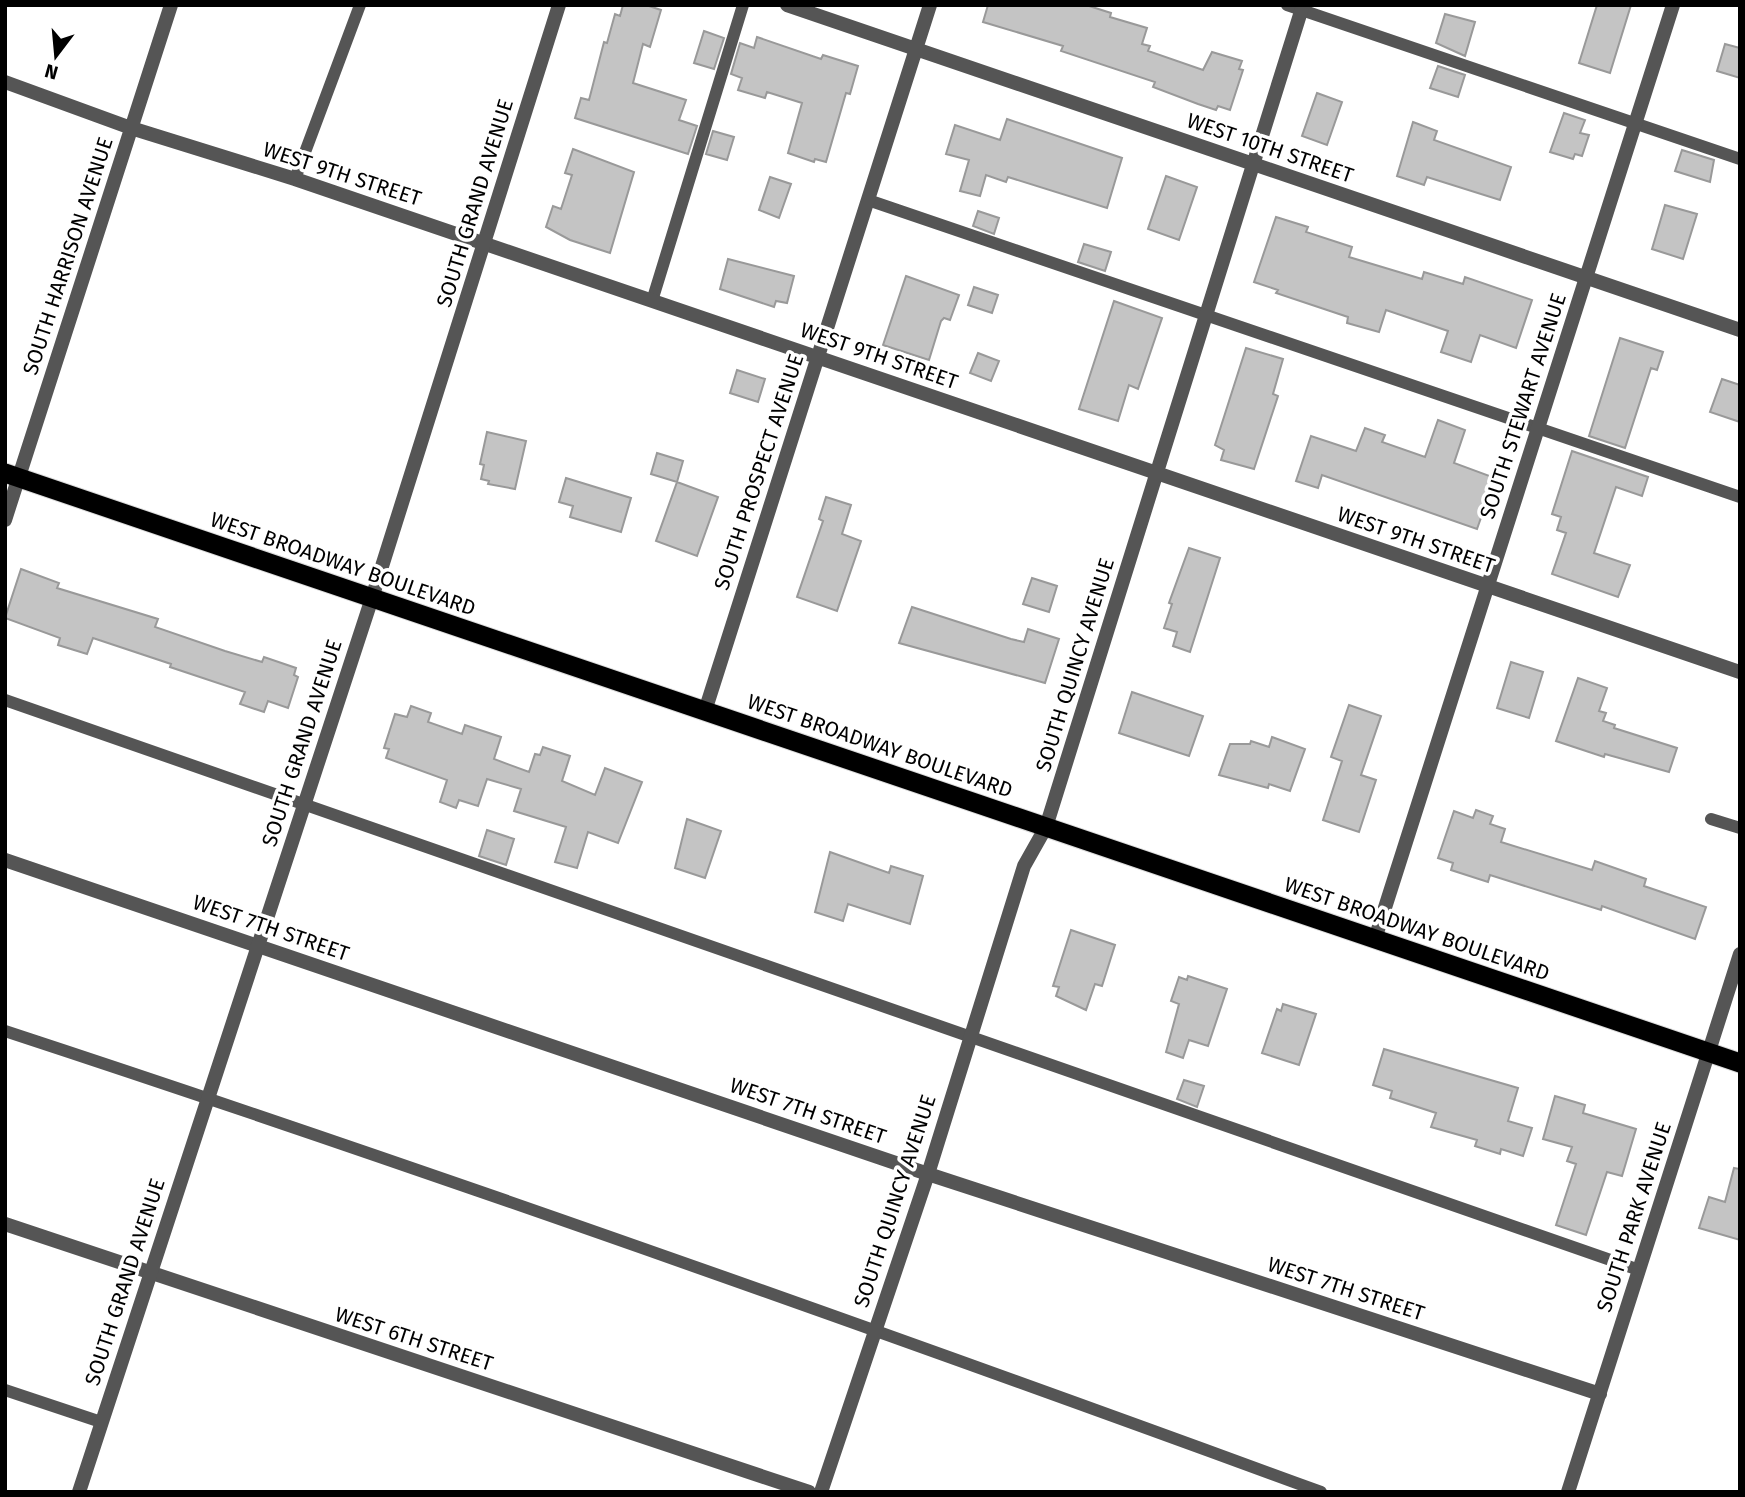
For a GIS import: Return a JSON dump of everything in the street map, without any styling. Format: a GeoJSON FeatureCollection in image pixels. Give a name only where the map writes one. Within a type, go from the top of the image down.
{"type":"FeatureCollection","features":[{"type":"Feature","properties":{"kind":"highway","name":"WEST BROADWAY BOULEVARD"},"geometry":{"type":"LineString","coordinates":[[13,475],[1740,1063]]}},
{"type":"Feature","properties":{"kind":"street","name":"SOUTH HARRISON AVENUE"},"geometry":{"type":"LineString","coordinates":[[5,520],[13,475],[171,5]]}},
{"type":"Feature","properties":{"kind":"street","name":"SOUTH GRAND AVENUE"},"geometry":{"type":"LineString","coordinates":[[79,1492],[372,598],[559,5]]}},
{"type":"Feature","properties":{"kind":"street","name":"WEST 10TH STREET"},"geometry":{"type":"LineString","coordinates":[[787,5],[1740,330]]}},
{"type":"Feature","properties":{"kind":"street","name":"SOUTH PROSPECT AVENUE"},"geometry":{"type":"LineString","coordinates":[[705,711],[930,5]]}},
{"type":"Feature","properties":{"kind":"street","name":"SOUTH STEWART AVENUE"},"geometry":{"type":"LineString","coordinates":[[1375,939],[1673,5]]}},
{"type":"Feature","properties":{"kind":"street","name":"SOUTH QUINCY AVENUE"},"geometry":{"type":"LineString","coordinates":[[821,1492],[928,1174],[1024,866],[1046,827],[1302,8]]}},
{"type":"Feature","properties":{"kind":"street","name":"WEST 9TH STREET"},"geometry":{"type":"LineString","coordinates":[[5,82],[131,128],[295,179],[1740,672]]}},
{"type":"Feature","properties":{"kind":"street","name":"WEST 7TH STREET"},"geometry":{"type":"LineString","coordinates":[[5,860],[928,1174],[1600,1394]]}},
{"type":"Feature","properties":{"kind":"street","name":"SOUTH PARK AVENUE"},"geometry":{"type":"LineString","coordinates":[[1568,1492],[1740,954]]}},
{"type":"Feature","properties":{"kind":"street","name":"WEST 6TH STREET"},"geometry":{"type":"LineString","coordinates":[[5,1224],[809,1492]]}},
{"type":"Feature","properties":{"kind":"lane"},"geometry":{"type":"LineString","coordinates":[[295,179],[360,5]]}},
{"type":"Feature","properties":{"kind":"lane"},"geometry":{"type":"LineString","coordinates":[[652,301],[743,5]]}},
{"type":"Feature","properties":{"kind":"lane"},"geometry":{"type":"LineString","coordinates":[[1287,5],[1740,159]]}},
{"type":"Feature","properties":{"kind":"lane"},"geometry":{"type":"LineString","coordinates":[[868,200],[1537,430],[1740,496]]}},
{"type":"Feature","properties":{"kind":"lane"},"geometry":{"type":"LineString","coordinates":[[5,700],[1639,1270]]}},
{"type":"Feature","properties":{"kind":"lane"},"geometry":{"type":"LineString","coordinates":[[1711,819],[1740,828]]}},
{"type":"Feature","properties":{"kind":"lane"},"geometry":{"type":"LineString","coordinates":[[5,1031],[207,1097],[876,1329],[1321,1492]]}},
{"type":"Feature","properties":{"kind":"lane"},"geometry":{"type":"LineString","coordinates":[[5,1390],[102,1422]]}},
{"type":"Feature","properties":{"kind":"building"},"geometry":{"type":"Polygon","coordinates":[[[623,5],[646,5],[661,10],[650,47],[643,44],[633,83],[686,100],[679,120],[697,126],[688,154],[575,118],[581,98],[589,100],[604,42],[607,43],[615,14],[620,16],[623,5]]]}},
{"type":"Feature","properties":{"kind":"building"},"geometry":{"type":"Polygon","coordinates":[[[988,5],[1086,5],[1111,13],[1110,17],[1147,28],[1142,44],[1150,46],[1148,51],[1203,70],[1212,52],[1242,61],[1239,69],[1243,70],[1230,110],[1218,106],[1216,110],[1198,104],[1153,87],[1155,82],[1061,51],[1063,46],[983,22],[988,5]]]}},
{"type":"Feature","properties":{"kind":"building"},"geometry":{"type":"Polygon","coordinates":[[[1597,5],[1631,5],[1610,73],[1579,63],[1597,5]]]}},
{"type":"Feature","properties":{"kind":"building"},"geometry":{"type":"Polygon","coordinates":[[[1445,14],[1475,22],[1465,56],[1436,43],[1445,14]]]}},
{"type":"Feature","properties":{"kind":"building"},"geometry":{"type":"Polygon","coordinates":[[[704,31],[724,38],[714,69],[694,63],[704,31]]]}},
{"type":"Feature","properties":{"kind":"building"},"geometry":{"type":"Polygon","coordinates":[[[757,37],[821,59],[823,55],[858,66],[850,94],[846,93],[826,162],[815,159],[814,162],[788,153],[802,103],[767,92],[765,98],[738,90],[742,78],[731,74],[740,43],[754,48],[757,37]]]}},
{"type":"Feature","properties":{"kind":"building"},"geometry":{"type":"Polygon","coordinates":[[[1725,44],[1740,48],[1740,78],[1717,71],[1725,44]]]}},
{"type":"Feature","properties":{"kind":"building"},"geometry":{"type":"Polygon","coordinates":[[[1438,66],[1465,75],[1458,97],[1430,88],[1438,66]]]}},
{"type":"Feature","properties":{"kind":"building"},"geometry":{"type":"Polygon","coordinates":[[[1317,93],[1342,102],[1327,145],[1302,136],[1317,93]]]}},
{"type":"Feature","properties":{"kind":"building"},"geometry":{"type":"Polygon","coordinates":[[[1564,113],[1585,120],[1580,133],[1589,135],[1582,156],[1575,154],[1573,159],[1550,152],[1564,113]]]}},
{"type":"Feature","properties":{"kind":"building"},"geometry":{"type":"Polygon","coordinates":[[[1007,119],[1122,158],[1107,208],[1008,177],[1006,182],[986,175],[980,196],[960,191],[969,160],[946,154],[955,125],[1000,140],[1007,119]]]}},
{"type":"Feature","properties":{"kind":"building"},"geometry":{"type":"Polygon","coordinates":[[[1413,122],[1437,131],[1434,140],[1511,167],[1500,200],[1427,177],[1424,185],[1397,176],[1413,122]]]}},
{"type":"Feature","properties":{"kind":"building"},"geometry":{"type":"Polygon","coordinates":[[[713,131],[734,137],[727,160],[706,154],[713,131]]]}},
{"type":"Feature","properties":{"kind":"building"},"geometry":{"type":"Polygon","coordinates":[[[573,149],[634,172],[610,253],[570,240],[546,227],[553,206],[561,209],[572,175],[565,173],[573,149]]]}},
{"type":"Feature","properties":{"kind":"building"},"geometry":{"type":"Polygon","coordinates":[[[1682,150],[1714,160],[1710,182],[1675,171],[1682,150]]]}},
{"type":"Feature","properties":{"kind":"building"},"geometry":{"type":"Polygon","coordinates":[[[1166,176],[1197,187],[1179,240],[1148,229],[1166,176]]]}},
{"type":"Feature","properties":{"kind":"building"},"geometry":{"type":"Polygon","coordinates":[[[770,177],[791,184],[779,218],[759,210],[770,177]]]}},
{"type":"Feature","properties":{"kind":"building"},"geometry":{"type":"Polygon","coordinates":[[[1665,205],[1697,214],[1683,259],[1652,249],[1665,205]]]}},
{"type":"Feature","properties":{"kind":"building"},"geometry":{"type":"Polygon","coordinates":[[[978,211],[999,218],[994,234],[973,226],[978,211]]]}},
{"type":"Feature","properties":{"kind":"building"},"geometry":{"type":"Polygon","coordinates":[[[1276,217],[1308,227],[1306,232],[1352,247],[1349,257],[1422,279],[1424,272],[1463,284],[1465,277],[1532,300],[1516,348],[1480,335],[1471,362],[1441,352],[1448,331],[1386,310],[1379,332],[1347,323],[1348,317],[1276,293],[1278,290],[1254,282],[1276,217]]]}},
{"type":"Feature","properties":{"kind":"building"},"geometry":{"type":"Polygon","coordinates":[[[1084,244],[1111,252],[1105,271],[1078,262],[1084,244]]]}},
{"type":"Feature","properties":{"kind":"building"},"geometry":{"type":"Polygon","coordinates":[[[728,259],[794,276],[787,303],[776,301],[774,307],[720,289],[728,259]]]}},
{"type":"Feature","properties":{"kind":"building"},"geometry":{"type":"Polygon","coordinates":[[[906,276],[959,295],[950,320],[944,318],[941,321],[929,360],[883,345],[906,276]]]}},
{"type":"Feature","properties":{"kind":"building"},"geometry":{"type":"Polygon","coordinates":[[[974,287],[998,295],[992,313],[968,305],[974,287]]]}},
{"type":"Feature","properties":{"kind":"building"},"geometry":{"type":"Polygon","coordinates":[[[1114,301],[1162,318],[1138,389],[1129,385],[1118,421],[1079,409],[1114,301]]]}},
{"type":"Feature","properties":{"kind":"building"},"geometry":{"type":"Polygon","coordinates":[[[1620,338],[1663,352],[1657,370],[1651,368],[1625,448],[1589,436],[1620,338]]]}},
{"type":"Feature","properties":{"kind":"building"},"geometry":{"type":"Polygon","coordinates":[[[1246,348],[1283,359],[1273,394],[1278,396],[1254,469],[1221,460],[1224,450],[1215,445],[1246,348]]]}},
{"type":"Feature","properties":{"kind":"building"},"geometry":{"type":"Polygon","coordinates":[[[978,353],[999,361],[991,381],[970,373],[978,353]]]}},
{"type":"Feature","properties":{"kind":"building"},"geometry":{"type":"Polygon","coordinates":[[[737,370],[765,379],[758,402],[730,393],[737,370]]]}},
{"type":"Feature","properties":{"kind":"building"},"geometry":{"type":"Polygon","coordinates":[[[1722,379],[1740,385],[1740,422],[1710,412],[1722,379]]]}},
{"type":"Feature","properties":{"kind":"building"},"geometry":{"type":"Polygon","coordinates":[[[1438,420],[1465,430],[1454,463],[1495,478],[1477,529],[1322,475],[1318,488],[1296,481],[1311,436],[1356,451],[1365,428],[1385,435],[1382,442],[1425,457],[1438,420]]]}},
{"type":"Feature","properties":{"kind":"building"},"geometry":{"type":"Polygon","coordinates":[[[487,432],[526,441],[515,489],[488,484],[489,481],[481,479],[484,465],[480,464],[487,432]]]}},
{"type":"Feature","properties":{"kind":"building"},"geometry":{"type":"Polygon","coordinates":[[[1572,451],[1648,477],[1642,496],[1616,487],[1594,553],[1630,565],[1618,597],[1552,574],[1566,533],[1557,530],[1561,517],[1552,514],[1572,451]]]}},
{"type":"Feature","properties":{"kind":"building"},"geometry":{"type":"Polygon","coordinates":[[[657,453],[683,461],[677,482],[651,474],[657,453]]]}},
{"type":"Feature","properties":{"kind":"building"},"geometry":{"type":"Polygon","coordinates":[[[566,478],[631,498],[621,532],[570,517],[573,506],[559,502],[566,478]]]}},
{"type":"Feature","properties":{"kind":"building"},"geometry":{"type":"Polygon","coordinates":[[[677,482],[718,497],[697,556],[656,541],[677,482]]]}},
{"type":"Feature","properties":{"kind":"building"},"geometry":{"type":"Polygon","coordinates":[[[826,497],[851,505],[842,534],[861,541],[837,611],[797,597],[823,521],[819,519],[826,497]]]}},
{"type":"Feature","properties":{"kind":"building"},"geometry":{"type":"Polygon","coordinates":[[[1189,548],[1220,558],[1190,652],[1173,646],[1177,632],[1164,628],[1172,604],[1169,603],[1189,548]]]}},
{"type":"Feature","properties":{"kind":"building"},"geometry":{"type":"Polygon","coordinates":[[[21,569],[59,583],[57,588],[158,619],[155,627],[262,662],[264,657],[296,668],[294,675],[298,677],[288,708],[268,701],[264,712],[240,704],[245,692],[170,667],[171,664],[93,638],[87,654],[58,645],[60,638],[5,618],[21,569]]]}},
{"type":"Feature","properties":{"kind":"building"},"geometry":{"type":"Polygon","coordinates":[[[1032,578],[1057,586],[1049,612],[1023,604],[1032,578]]]}},
{"type":"Feature","properties":{"kind":"building"},"geometry":{"type":"Polygon","coordinates":[[[912,607],[1024,642],[1028,629],[1059,639],[1045,683],[899,643],[912,607]]]}},
{"type":"Feature","properties":{"kind":"building"},"geometry":{"type":"Polygon","coordinates":[[[1511,662],[1543,672],[1529,718],[1497,708],[1511,662]]]}},
{"type":"Feature","properties":{"kind":"building"},"geometry":{"type":"Polygon","coordinates":[[[1578,678],[1607,688],[1599,711],[1606,713],[1603,721],[1615,725],[1614,728],[1677,748],[1669,772],[1605,754],[1604,757],[1556,741],[1578,678]]]}},
{"type":"Feature","properties":{"kind":"building"},"geometry":{"type":"Polygon","coordinates":[[[1132,692],[1203,716],[1189,756],[1119,733],[1132,692]]]}},
{"type":"Feature","properties":{"kind":"building"},"geometry":{"type":"Polygon","coordinates":[[[1349,705],[1381,716],[1361,775],[1376,780],[1359,832],[1323,820],[1342,761],[1331,757],[1349,705]]]}},
{"type":"Feature","properties":{"kind":"building"},"geometry":{"type":"Polygon","coordinates":[[[411,706],[431,713],[428,722],[462,734],[465,725],[501,737],[494,759],[529,772],[535,754],[540,755],[543,747],[570,756],[562,781],[595,795],[605,768],[642,782],[618,843],[588,832],[577,868],[555,862],[566,827],[514,811],[521,789],[487,779],[478,806],[459,800],[456,808],[440,802],[447,780],[386,758],[389,749],[384,748],[395,714],[407,717],[411,706]]]}},
{"type":"Feature","properties":{"kind":"building"},"geometry":{"type":"Polygon","coordinates":[[[1272,737],[1305,749],[1290,791],[1269,784],[1268,788],[1219,775],[1230,744],[1250,744],[1251,741],[1269,747],[1272,737]]]}},
{"type":"Feature","properties":{"kind":"building"},"geometry":{"type":"Polygon","coordinates":[[[1476,810],[1493,816],[1490,824],[1505,829],[1501,842],[1592,870],[1595,861],[1646,879],[1644,886],[1706,907],[1695,939],[1602,906],[1601,910],[1490,875],[1488,882],[1451,870],[1453,863],[1438,858],[1454,811],[1473,818],[1476,810]]]}},
{"type":"Feature","properties":{"kind":"building"},"geometry":{"type":"Polygon","coordinates":[[[687,819],[721,831],[705,878],[675,868],[687,819]]]}},
{"type":"Feature","properties":{"kind":"building"},"geometry":{"type":"Polygon","coordinates":[[[487,830],[514,839],[506,865],[479,856],[487,830]]]}},
{"type":"Feature","properties":{"kind":"building"},"geometry":{"type":"Polygon","coordinates":[[[830,852],[889,873],[891,866],[923,876],[910,924],[848,904],[843,921],[815,912],[830,852]]]}},
{"type":"Feature","properties":{"kind":"building"},"geometry":{"type":"Polygon","coordinates":[[[1071,930],[1115,945],[1102,986],[1095,984],[1086,1010],[1056,996],[1059,987],[1053,986],[1071,930]]]}},
{"type":"Feature","properties":{"kind":"building"},"geometry":{"type":"Polygon","coordinates":[[[1188,976],[1227,989],[1208,1046],[1189,1040],[1183,1058],[1166,1052],[1179,1004],[1171,1001],[1179,977],[1187,980],[1188,976]]]}},
{"type":"Feature","properties":{"kind":"building"},"geometry":{"type":"Polygon","coordinates":[[[1283,1004],[1316,1014],[1299,1065],[1262,1053],[1277,1009],[1281,1011],[1283,1004]]]}},
{"type":"Feature","properties":{"kind":"building"},"geometry":{"type":"Polygon","coordinates":[[[1384,1049],[1518,1088],[1508,1121],[1532,1128],[1523,1156],[1501,1149],[1500,1154],[1475,1146],[1477,1140],[1431,1127],[1436,1113],[1390,1098],[1392,1091],[1373,1085],[1384,1049]]]}},
{"type":"Feature","properties":{"kind":"building"},"geometry":{"type":"Polygon","coordinates":[[[1184,1080],[1204,1086],[1197,1107],[1177,1099],[1184,1080]]]}},
{"type":"Feature","properties":{"kind":"building"},"geometry":{"type":"Polygon","coordinates":[[[1555,1096],[1585,1105],[1583,1113],[1636,1129],[1622,1176],[1607,1172],[1586,1235],[1556,1225],[1576,1164],[1567,1161],[1572,1147],[1543,1139],[1555,1096]]]}},
{"type":"Feature","properties":{"kind":"building"},"geometry":{"type":"Polygon","coordinates":[[[1734,1168],[1740,1169],[1740,1240],[1699,1228],[1709,1197],[1725,1202],[1734,1168]]]}}]}
